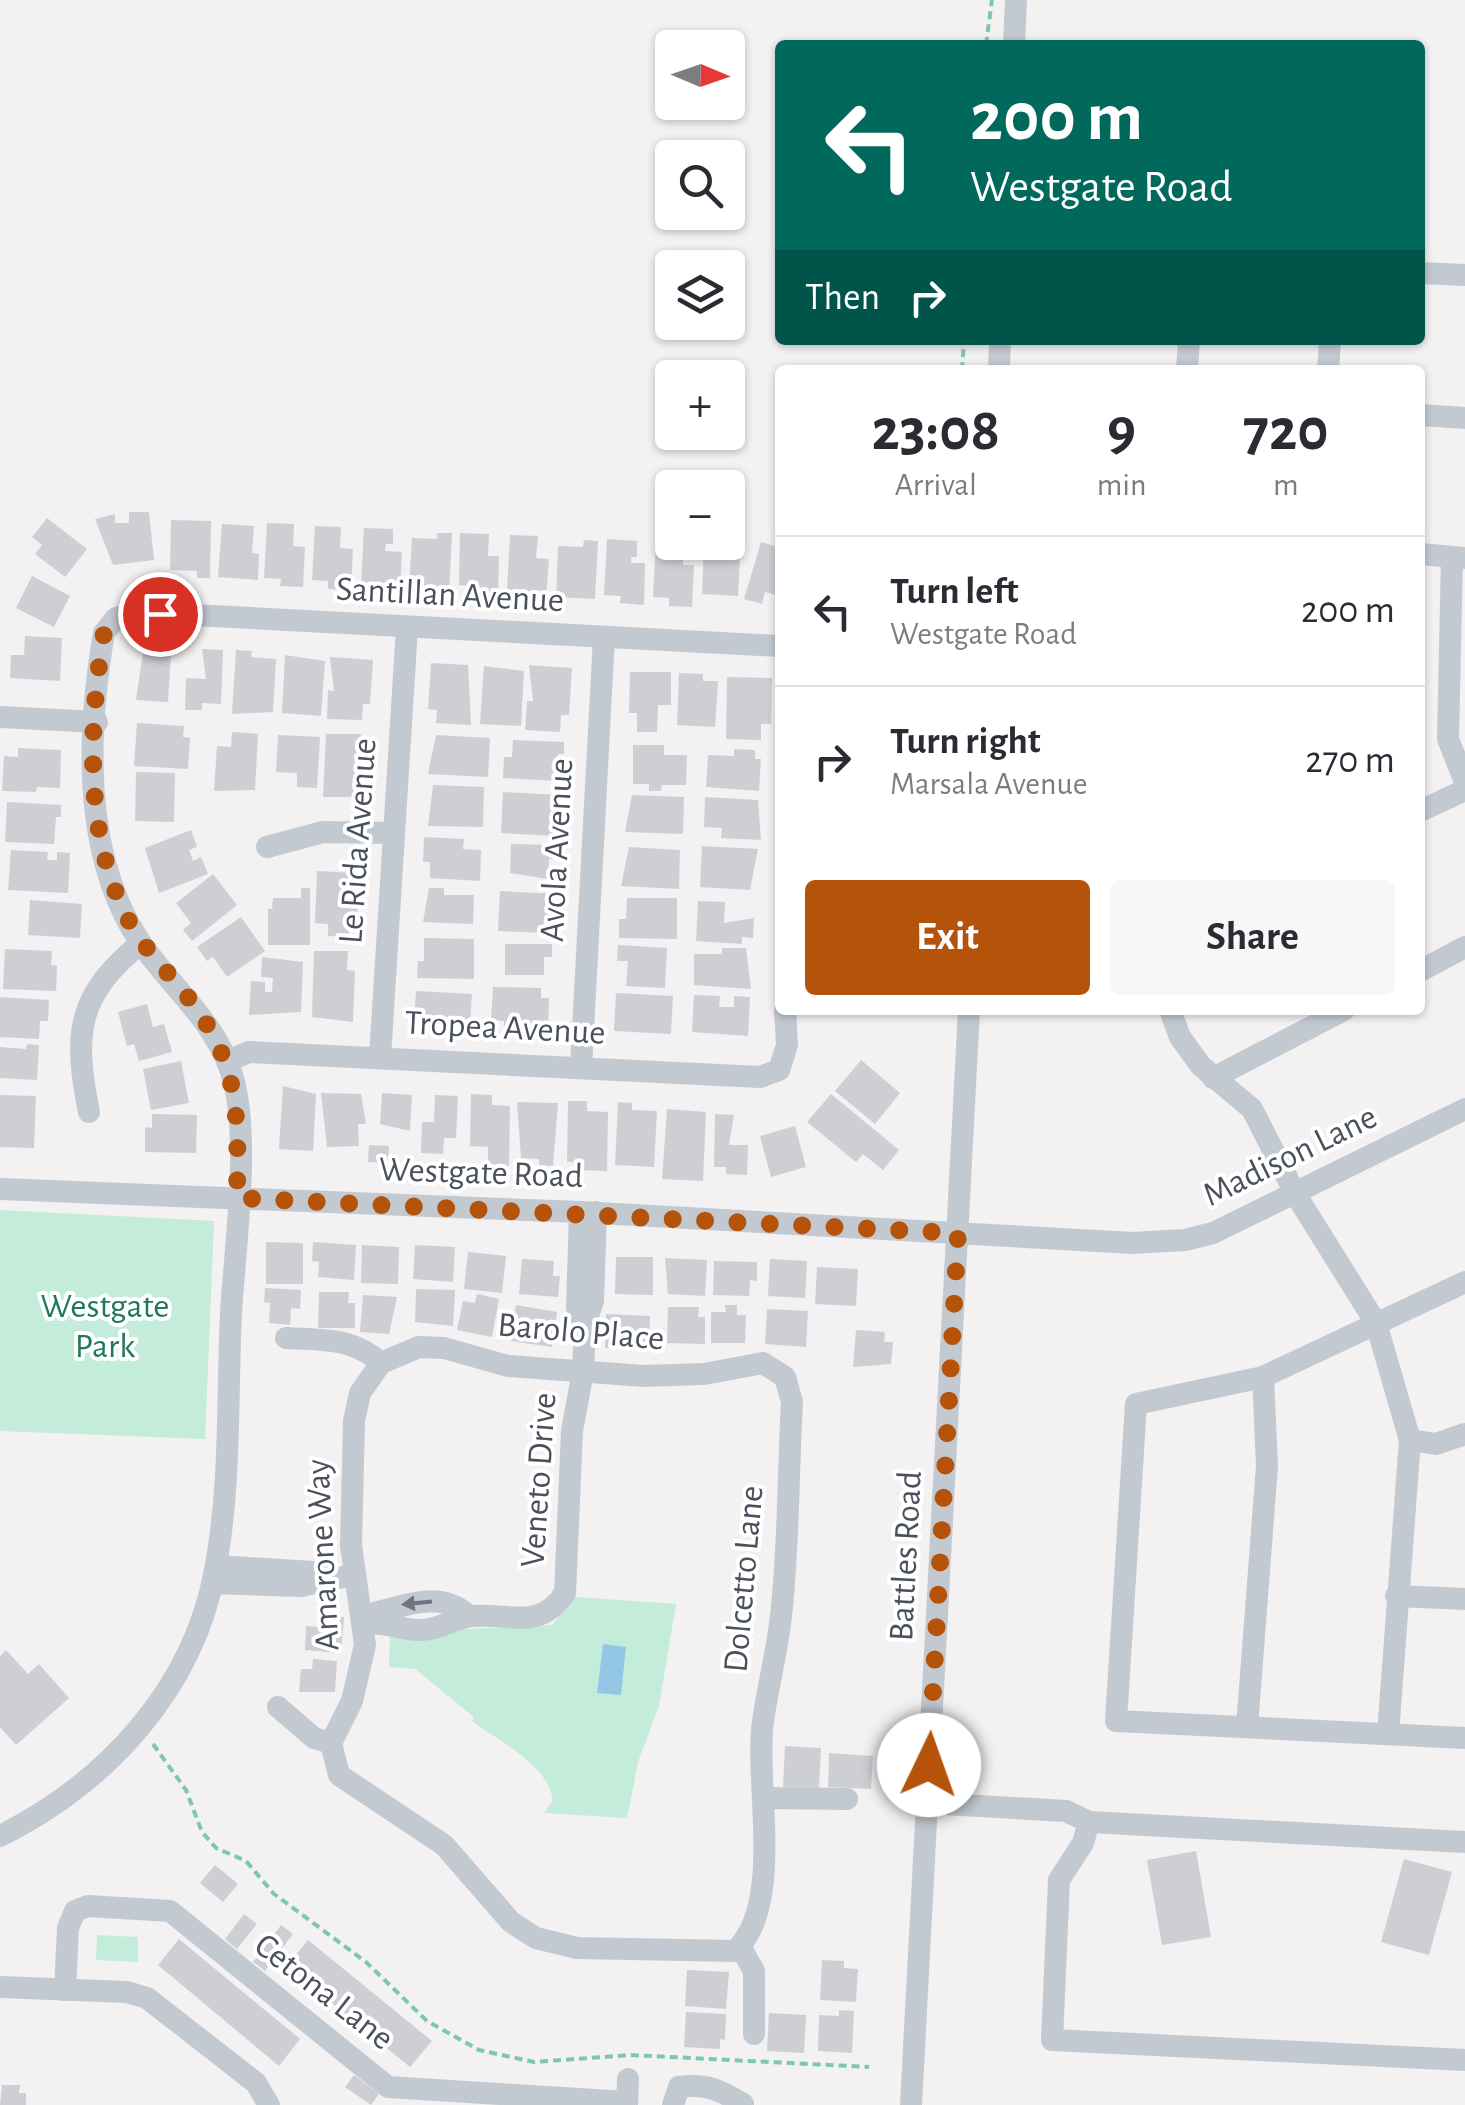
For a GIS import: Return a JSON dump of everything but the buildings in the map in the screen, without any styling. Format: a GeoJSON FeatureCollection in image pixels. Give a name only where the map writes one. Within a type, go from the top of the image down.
{"type":"FeatureCollection","features":[{"type":"Feature","properties":{"kind":"street"},"geometry":{"type":"LineString","coordinates":[[1014,40],[1016,0]]}},
{"type":"Feature","properties":{"kind":"street"},"geometry":{"type":"LineString","coordinates":[[1425,273],[1465,276]]}},
{"type":"Feature","properties":{"kind":"street"},"geometry":{"type":"LineString","coordinates":[[1425,415],[1465,418]]}},
{"type":"Feature","properties":{"kind":"street"},"geometry":{"type":"LineString","coordinates":[[1425,554],[1458,557],[1448,739],[1465,782]]}},
{"type":"Feature","properties":{"kind":"street","name":"Santillan Avenue"},"geometry":{"type":"LineString","coordinates":[[96,722],[104,633],[116,618],[136,612],[775,646]]}},
{"type":"Feature","properties":{"kind":"street","name":"Le Rida Avenue"},"geometry":{"type":"LineString","coordinates":[[380,1058],[406,628]]}},
{"type":"Feature","properties":{"kind":"street","name":"Avola Avenue"},"geometry":{"type":"LineString","coordinates":[[581,1067],[604,637]]}},
{"type":"Feature","properties":{"kind":"street"},"geometry":{"type":"LineString","coordinates":[[0,718],[96,722],[97,821],[106,866],[141,942],[210,1027],[227,1061],[238,1118],[237,1198],[214,1574],[187,1658],[137,1732],[56,1808],[0,1836]]}},
{"type":"Feature","properties":{"kind":"street"},"geometry":{"type":"LineString","coordinates":[[1425,809],[1465,790]]}},
{"type":"Feature","properties":{"kind":"street"},"geometry":{"type":"LineString","coordinates":[[268,848],[324,832],[394,833]]}},
{"type":"Feature","properties":{"kind":"street"},"geometry":{"type":"LineString","coordinates":[[89,1112],[82,1075],[81,1024],[93,990],[141,942]]}},
{"type":"Feature","properties":{"kind":"street"},"geometry":{"type":"LineString","coordinates":[[1425,968],[1465,948]]}},
{"type":"Feature","properties":{"kind":"street","name":"Tropea Avenue"},"geometry":{"type":"LineString","coordinates":[[227,1061],[249,1052],[760,1076],[779,1070],[787,1045],[786,1015]]}},
{"type":"Feature","properties":{"kind":"street","name":"Battles Road"},"geometry":{"type":"LineString","coordinates":[[910,2105],[969,1015]]}},
{"type":"Feature","properties":{"kind":"street"},"geometry":{"type":"LineString","coordinates":[[1172,1015],[1180,1037],[1213,1078],[1252,1109],[1296,1194],[1376,1323],[1410,1440],[1404,1474],[1388,1734]]}},
{"type":"Feature","properties":{"kind":"street"},"geometry":{"type":"LineString","coordinates":[[1213,1078],[1334,1015]]}},
{"type":"Feature","properties":{"kind":"street","name":"Madison Lane"},"geometry":{"type":"LineString","coordinates":[[958,1233],[1133,1243],[1186,1240],[1213,1233],[1465,1109]]}},
{"type":"Feature","properties":{"kind":"street","name":"Westgate Road"},"geometry":{"type":"LineString","coordinates":[[0,1189],[588,1212],[958,1233]]}},
{"type":"Feature","properties":{"kind":"street","name":"Veneto Drive"},"geometry":{"type":"LineString","coordinates":[[363,1620],[424,1631],[470,1616],[536,1618],[549,1613],[565,1593],[570,1577],[572,1431],[583,1370],[585,1325],[593,1301],[588,1212]]}},
{"type":"Feature","properties":{"kind":"street"},"geometry":{"type":"LineString","coordinates":[[1465,1282],[1263,1377],[1136,1404],[1116,1721],[1465,1738]]}},
{"type":"Feature","properties":{"kind":"street"},"geometry":{"type":"LineString","coordinates":[[286,1338],[349,1342],[363,1347],[380,1364]]}},
{"type":"Feature","properties":{"kind":"street","name":"Barolo Place"},"geometry":{"type":"LineString","coordinates":[[380,1364],[398,1352],[444,1348],[508,1366],[678,1376],[748,1363],[778,1369]]}},
{"type":"Feature","properties":{"kind":"street","name":"Amarone Way"},"geometry":{"type":"LineString","coordinates":[[331,1743],[358,1682],[363,1620],[353,1575],[354,1421],[360,1394],[380,1364]]}},
{"type":"Feature","properties":{"kind":"street","name":"Dolcetto Lane"},"geometry":{"type":"LineString","coordinates":[[740,1946],[755,1919],[764,1798],[762,1738],[782,1610],[792,1402],[778,1369]]}},
{"type":"Feature","properties":{"kind":"street"},"geometry":{"type":"LineString","coordinates":[[1247,1728],[1267,1466],[1263,1377]]}},
{"type":"Feature","properties":{"kind":"street"},"geometry":{"type":"LineString","coordinates":[[1410,1440],[1436,1444],[1465,1434]]}},
{"type":"Feature","properties":{"kind":"street"},"geometry":{"type":"LineString","coordinates":[[214,1574],[353,1575]]}},
{"type":"Feature","properties":{"kind":"street"},"geometry":{"type":"LineString","coordinates":[[1396,1596],[1465,1600]]}},
{"type":"Feature","properties":{"kind":"street"},"geometry":{"type":"LineString","coordinates":[[278,1707],[314,1738],[331,1743],[339,1775],[444,1844],[510,1922],[536,1938],[578,1948],[717,1954],[728,1954],[740,1946],[754,1971],[754,2034]]}},
{"type":"Feature","properties":{"kind":"street"},"geometry":{"type":"LineString","coordinates":[[764,1798],[847,1799]]}},
{"type":"Feature","properties":{"kind":"street"},"geometry":{"type":"LineString","coordinates":[[927,1803],[1066,1811],[1089,1822],[1465,1842]]}},
{"type":"Feature","properties":{"kind":"street"},"geometry":{"type":"LineString","coordinates":[[1089,1822],[1083,1844],[1058,1880],[1052,2040],[1465,2060]]}},
{"type":"Feature","properties":{"kind":"street","name":"Cetona Lane"},"geometry":{"type":"LineString","coordinates":[[65,1990],[68,1928],[75,1911],[88,1906],[166,1910],[388,2087],[463,2098],[627,2096]]}},
{"type":"Feature","properties":{"kind":"street"},"geometry":{"type":"LineString","coordinates":[[0,1987],[147,1998],[256,2083],[268,2105]]}},
{"type":"Feature","properties":{"kind":"street"},"geometry":{"type":"LineString","coordinates":[[673,2105],[679,2087],[696,2084],[717,2088],[742,2104]]}},
{"type":"Feature","properties":{"kind":"street"},"geometry":{"type":"LineString","coordinates":[[720,2105],[760,2105]]}},
{"type":"Feature","properties":{"kind":"path"},"geometry":{"type":"LineString","coordinates":[[987,40],[992,0]]}},
{"type":"Feature","properties":{"kind":"path"},"geometry":{"type":"LineString","coordinates":[[137,1732],[156,1746],[186,1790],[202,1832],[216,1848],[246,1862],[274,1894],[366,1962],[427,2021],[479,2050],[534,2062],[632,2055],[870,2067]]}},
{"type":"Feature","properties":{"kind":"green space","name":"Westgate Park"},"geometry":{"type":"Polygon","coordinates":[[[0,1210],[214,1221],[205,1439],[0,1431],[0,1210]]]}},
{"type":"Feature","properties":{"kind":"green space"},"geometry":{"type":"Polygon","coordinates":[[[575,1597],[676,1604],[659,1706],[638,1762],[627,1818],[544,1813],[553,1801],[550,1788],[533,1765],[472,1721],[474,1717],[415,1669],[389,1667],[390,1633],[552,1625],[575,1597]]]}},
{"type":"Feature","properties":{"kind":"green space"},"geometry":{"type":"Polygon","coordinates":[[[97,1935],[138,1937],[138,1962],[96,1960],[97,1935]]]}},
{"type":"Feature","properties":{"kind":"water"},"geometry":{"type":"Polygon","coordinates":[[[603,1644],[626,1647],[621,1695],[597,1693],[603,1644]]]}},
{"type":"Feature","properties":{"kind":"route"},"geometry":{"type":"LineString","coordinates":[[160,614],[136,612],[116,618],[104,633],[94,774],[97,821],[106,866],[123,910],[141,942],[210,1027],[227,1061],[238,1118],[237,1198],[596,1212],[958,1233],[929,1765]]}}]}
